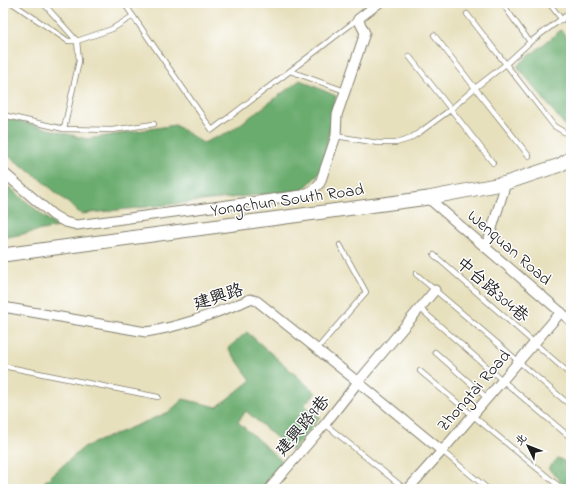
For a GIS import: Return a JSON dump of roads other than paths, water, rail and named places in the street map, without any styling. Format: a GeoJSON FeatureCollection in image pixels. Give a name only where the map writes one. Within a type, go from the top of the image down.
{"type":"FeatureCollection","features":[{"type":"Feature","properties":{"kind":"street"},"geometry":{"type":"LineString","coordinates":[[3,172],[53,215],[65,222],[77,225],[302,195],[313,190],[320,183],[336,136],[337,115],[365,33],[358,18],[379,3]]}},
{"type":"Feature","properties":{"kind":"street","name":"Yongchun South Road"},"geometry":{"type":"LineString","coordinates":[[3,255],[428,198],[506,183],[560,165],[571,158]]}},
{"type":"Feature","properties":{"kind":"street"},"geometry":{"type":"LineString","coordinates":[[486,248],[506,183]]}},
{"type":"Feature","properties":{"kind":"street","name":"Wenquan Road"},"geometry":{"type":"LineString","coordinates":[[428,198],[571,321]]}},
{"type":"Feature","properties":{"kind":"street","name":"建興路9巷"},"geometry":{"type":"LineString","coordinates":[[269,489],[325,424],[435,290]]}},
{"type":"Feature","properties":{"kind":"street","name":"建興路"},"geometry":{"type":"LineString","coordinates":[[3,307],[146,332],[162,330],[180,325],[250,299],[257,301],[442,451]]}},
{"type":"Feature","properties":{"kind":"street","name":"Zhongtai Road"},"geometry":{"type":"LineString","coordinates":[[410,488],[561,312]]}},
{"type":"Feature","properties":{"kind":"lane"},"geometry":{"type":"LineString","coordinates":[[12,3],[68,41],[77,41],[112,30],[132,16]]}},
{"type":"Feature","properties":{"kind":"lane"},"geometry":{"type":"LineString","coordinates":[[43,3],[77,41],[79,61],[64,129]]}},
{"type":"Feature","properties":{"kind":"lane"},"geometry":{"type":"LineString","coordinates":[[124,3],[212,130],[358,18]]}},
{"type":"Feature","properties":{"kind":"lane"},"geometry":{"type":"LineString","coordinates":[[502,3],[530,42]]}},
{"type":"Feature","properties":{"kind":"lane"},"geometry":{"type":"LineString","coordinates":[[549,3],[562,20]]}},
{"type":"Feature","properties":{"kind":"lane"},"geometry":{"type":"LineString","coordinates":[[336,136],[378,143],[396,143],[409,139],[450,110],[506,64],[530,42],[571,12]]}},
{"type":"Feature","properties":{"kind":"lane"},"geometry":{"type":"LineString","coordinates":[[467,14],[554,126],[571,136]]}},
{"type":"Feature","properties":{"kind":"lane"},"geometry":{"type":"LineString","coordinates":[[434,35],[529,156]]}},
{"type":"Feature","properties":{"kind":"lane"},"geometry":{"type":"LineString","coordinates":[[409,56],[493,163]]}},
{"type":"Feature","properties":{"kind":"lane"},"geometry":{"type":"LineString","coordinates":[[290,71],[345,91]]}},
{"type":"Feature","properties":{"kind":"lane"},"geometry":{"type":"LineString","coordinates":[[3,115],[64,129],[112,130],[154,124]]}},
{"type":"Feature","properties":{"kind":"lane"},"geometry":{"type":"LineString","coordinates":[[318,349],[366,292],[340,245]]}},
{"type":"Feature","properties":{"kind":"lane","name":"中台路304巷"},"geometry":{"type":"LineString","coordinates":[[434,255],[571,375]]}},
{"type":"Feature","properties":{"kind":"lane"},"geometry":{"type":"LineString","coordinates":[[416,274],[571,406]]}},
{"type":"Feature","properties":{"kind":"lane"},"geometry":{"type":"LineString","coordinates":[[424,312],[571,438]]}},
{"type":"Feature","properties":{"kind":"lane"},"geometry":{"type":"LineString","coordinates":[[435,352],[487,398]]}},
{"type":"Feature","properties":{"kind":"lane"},"geometry":{"type":"LineString","coordinates":[[3,366],[158,397]]}},
{"type":"Feature","properties":{"kind":"lane"},"geometry":{"type":"LineString","coordinates":[[420,371],[560,487]]}},
{"type":"Feature","properties":{"kind":"lane"},"geometry":{"type":"LineString","coordinates":[[325,424],[410,488]]}},
{"type":"Feature","properties":{"kind":"lane"},"geometry":{"type":"LineString","coordinates":[[442,451],[488,489]]}}]}
